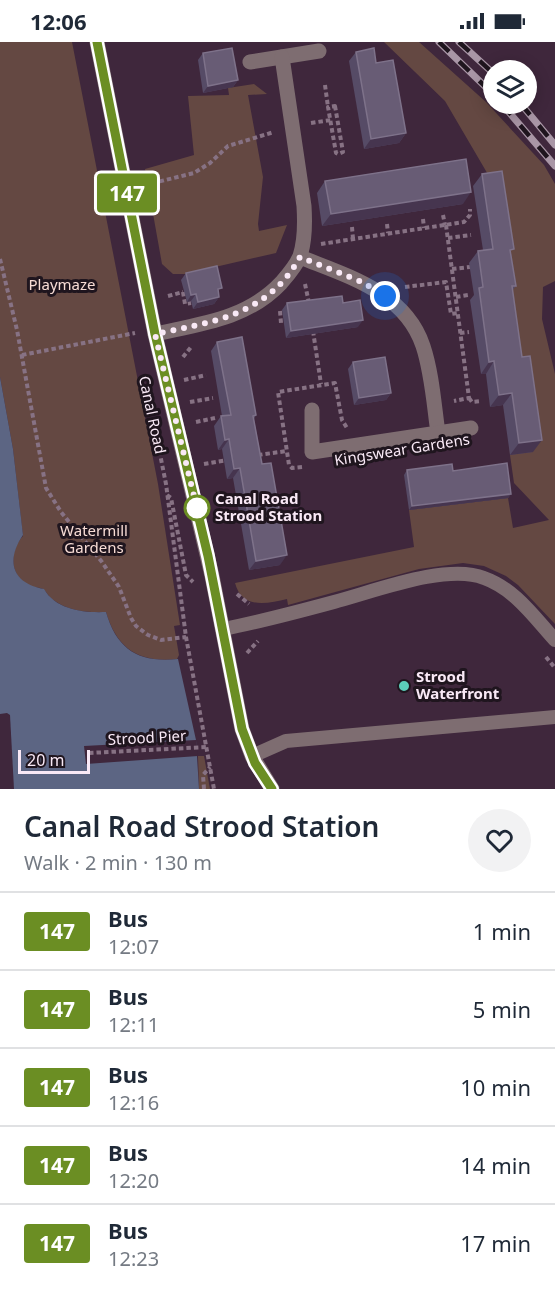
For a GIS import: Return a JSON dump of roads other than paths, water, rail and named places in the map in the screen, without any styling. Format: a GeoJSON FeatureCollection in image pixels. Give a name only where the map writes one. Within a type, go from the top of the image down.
{"type":"FeatureCollection","features":[{"type":"Feature","properties":{"kind":"street","name":"Canal Road"},"geometry":{"type":"LineString","coordinates":[[97,42],[155,334],[190,477],[223,629],[240,721],[252,756],[272,789]]}},
{"type":"Feature","properties":{"kind":"street"},"geometry":{"type":"LineString","coordinates":[[250,62],[319,51]]}},
{"type":"Feature","properties":{"kind":"street"},"geometry":{"type":"LineString","coordinates":[[155,334],[220,320],[248,309],[274,289],[291,271],[300,257],[305,213],[299,126],[282,57]]}},
{"type":"Feature","properties":{"kind":"street","name":"Kingswear Gardens"},"geometry":{"type":"LineString","coordinates":[[300,257],[371,287],[388,298],[410,321],[424,348],[438,433]]}},
{"type":"Feature","properties":{"kind":"street","name":"Kingswear Gardens"},"geometry":{"type":"LineString","coordinates":[[312,410],[312,452],[474,427]]}},
{"type":"Feature","properties":{"kind":"lane"},"geometry":{"type":"LineString","coordinates":[[223,629],[274,619],[427,577],[463,573],[481,576],[509,591],[555,640]]}},
{"type":"Feature","properties":{"kind":"lane"},"geometry":{"type":"LineString","coordinates":[[252,756],[286,741],[555,717]]}},
{"type":"Feature","properties":{"kind":"water"},"geometry":{"type":"Polygon","coordinates":[[[0,377],[13,449],[23,535],[14,553],[13,561],[18,576],[24,582],[44,589],[49,596],[63,606],[80,611],[106,612],[116,636],[123,645],[141,656],[164,660],[178,659],[196,740],[199,789],[0,789],[0,377]]]}},
{"type":"Feature","properties":{"kind":"railway"},"geometry":{"type":"LineString","coordinates":[[439,42],[483,84]]}},
{"type":"Feature","properties":{"kind":"railway"},"geometry":{"type":"LineString","coordinates":[[459,42],[483,64]]}},
{"type":"Feature","properties":{"kind":"railway"},"geometry":{"type":"LineString","coordinates":[[511,114],[555,166]]}},
{"type":"Feature","properties":{"kind":"railway"},"geometry":{"type":"LineString","coordinates":[[529,114],[555,145]]}},
{"type":"Feature","properties":{"kind":"place","name":"Canal Road Strood Station"},"geometry":{"type":"Point","coordinates":[197,508]}},
{"type":"Feature","properties":{"kind":"place","name":"Strood Waterfront"},"geometry":{"type":"Point","coordinates":[404,686]}},
{"type":"Feature","properties":{"kind":"park label","name":"Playmaze"},"geometry":{"type":"Point","coordinates":[62,285]}},
{"type":"Feature","properties":{"kind":"park label","name":"Watermill Gardens"},"geometry":{"type":"Point","coordinates":[94,540]}}]}
